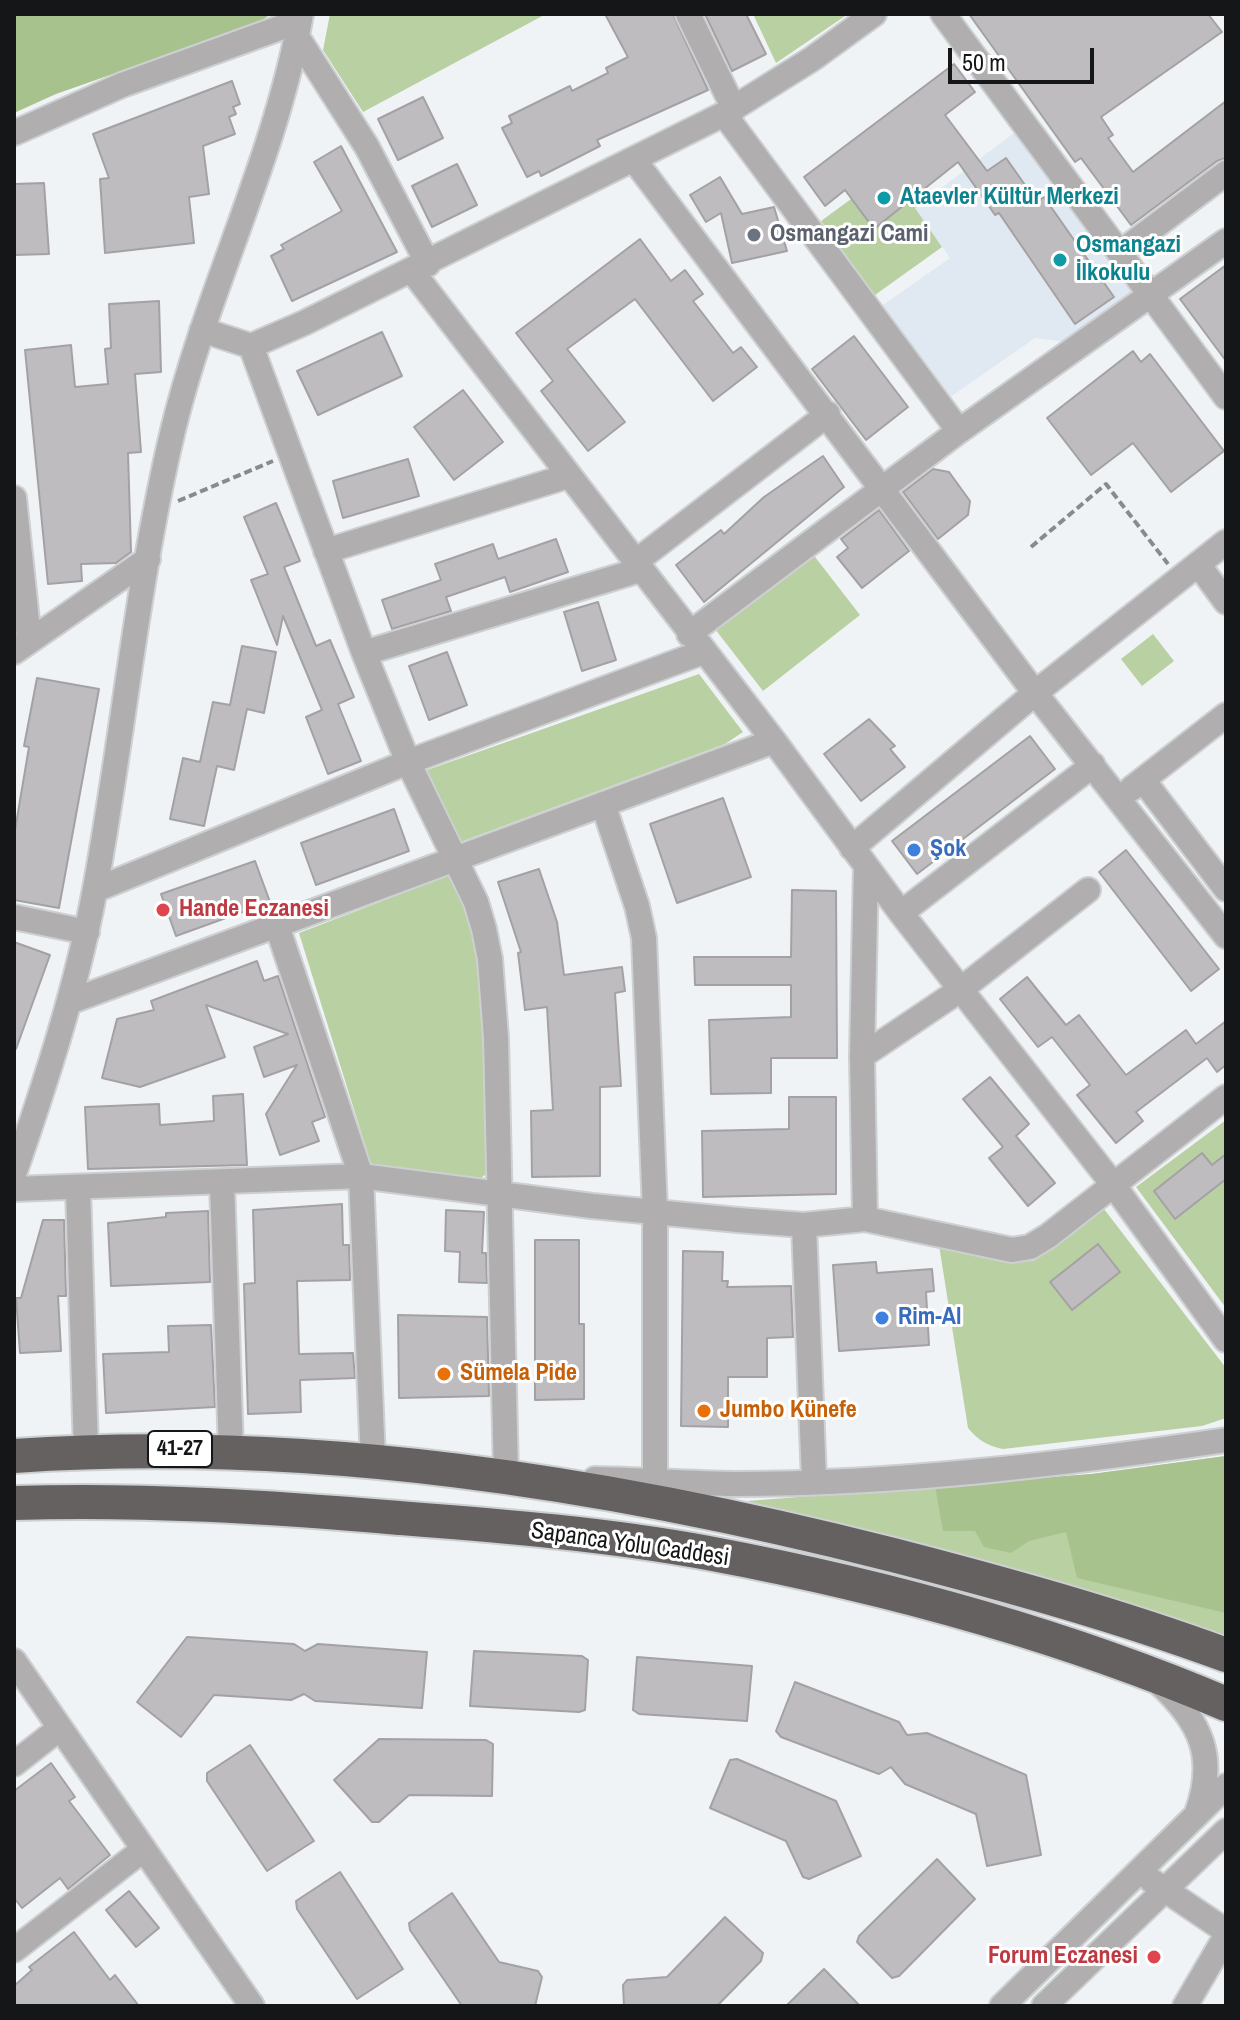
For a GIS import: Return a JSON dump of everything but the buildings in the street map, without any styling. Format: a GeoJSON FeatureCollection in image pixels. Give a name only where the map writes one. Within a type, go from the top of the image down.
{"type":"FeatureCollection","features":[{"type":"Feature","properties":{"kind":"highway","name":"Sapanca Yolu Caddesi"},"geometry":{"type":"LineString","coordinates":[[14,1456],[231,1451],[360,1459],[453,1470],[660,1503],[801,1532],[1058,1600],[1226,1655]]}},
{"type":"Feature","properties":{"kind":"highway","name":"Sapanca Yolu Caddesi"},"geometry":{"type":"LineString","coordinates":[[14,1503],[179,1502],[335,1512],[599,1537],[691,1551],[942,1607],[1149,1673],[1226,1704]]}},
{"type":"Feature","properties":{"kind":"street"},"geometry":{"type":"LineString","coordinates":[[688,14],[729,111],[959,431]]}},
{"type":"Feature","properties":{"kind":"street"},"geometry":{"type":"LineString","coordinates":[[202,330],[251,346],[420,268],[729,111],[874,14]]}},
{"type":"Feature","properties":{"kind":"street"},"geometry":{"type":"LineString","coordinates":[[943,14],[1226,397]]}},
{"type":"Feature","properties":{"kind":"street"},"geometry":{"type":"LineString","coordinates":[[14,133],[122,85],[299,23]]}},
{"type":"Feature","properties":{"kind":"street"},"geometry":{"type":"LineString","coordinates":[[299,23],[367,147],[420,268],[568,476],[774,741],[960,990],[1112,1183],[1226,1340]]}},
{"type":"Feature","properties":{"kind":"street"},"geometry":{"type":"LineString","coordinates":[[14,1174],[69,1002],[87,932],[148,559],[173,430],[202,330],[280,98],[299,23]]}},
{"type":"Feature","properties":{"kind":"street"},"geometry":{"type":"LineString","coordinates":[[635,161],[1035,693],[1226,936]]}},
{"type":"Feature","properties":{"kind":"street"},"geometry":{"type":"LineString","coordinates":[[1121,252],[1226,173]]}},
{"type":"Feature","properties":{"kind":"street"},"geometry":{"type":"LineString","coordinates":[[95,890],[696,643],[882,488],[1226,241]]}},
{"type":"Feature","properties":{"kind":"street"},"geometry":{"type":"LineString","coordinates":[[251,346],[364,653],[408,762],[476,902],[490,959],[496,1038],[506,1476]]}},
{"type":"Feature","properties":{"kind":"street"},"geometry":{"type":"LineString","coordinates":[[364,653],[637,566],[828,414]]}},
{"type":"Feature","properties":{"kind":"street"},"geometry":{"type":"LineString","coordinates":[[326,551],[568,476]]}},
{"type":"Feature","properties":{"kind":"street"},"geometry":{"type":"LineString","coordinates":[[14,498],[22,646]]}},
{"type":"Feature","properties":{"kind":"street"},"geometry":{"type":"LineString","coordinates":[[865,1219],[859,857],[1035,693],[1226,542]]}},
{"type":"Feature","properties":{"kind":"street"},"geometry":{"type":"LineString","coordinates":[[22,646],[148,559]]}},
{"type":"Feature","properties":{"kind":"street"},"geometry":{"type":"LineString","coordinates":[[1188,571],[1226,602]]}},
{"type":"Feature","properties":{"kind":"street"},"geometry":{"type":"LineString","coordinates":[[1119,798],[1226,715]]}},
{"type":"Feature","properties":{"kind":"street"},"geometry":{"type":"LineString","coordinates":[[69,1002],[774,741]]}},
{"type":"Feature","properties":{"kind":"street"},"geometry":{"type":"LineString","coordinates":[[901,913],[1093,765]]}},
{"type":"Feature","properties":{"kind":"street"},"geometry":{"type":"LineString","coordinates":[[1143,780],[1226,889]]}},
{"type":"Feature","properties":{"kind":"street"},"geometry":{"type":"LineString","coordinates":[[603,804],[637,906],[644,938],[655,1212],[655,1481]]}},
{"type":"Feature","properties":{"kind":"street"},"geometry":{"type":"LineString","coordinates":[[862,1056],[960,990],[1088,890]]}},
{"type":"Feature","properties":{"kind":"street"},"geometry":{"type":"LineString","coordinates":[[14,917],[87,932]]}},
{"type":"Feature","properties":{"kind":"street"},"geometry":{"type":"LineString","coordinates":[[276,923],[361,1176],[360,1459]]}},
{"type":"Feature","properties":{"kind":"street"},"geometry":{"type":"LineString","coordinates":[[14,1189],[361,1176],[655,1212],[804,1225],[865,1219],[1012,1250],[1030,1247],[1048,1236],[1226,1097]]}},
{"type":"Feature","properties":{"kind":"street"},"geometry":{"type":"LineString","coordinates":[[222,1183],[231,1451]]}},
{"type":"Feature","properties":{"kind":"street"},"geometry":{"type":"LineString","coordinates":[[14,1438],[72,1453],[78,1187]]}},
{"type":"Feature","properties":{"kind":"street"},"geometry":{"type":"LineString","coordinates":[[804,1225],[814,1481]]}},
{"type":"Feature","properties":{"kind":"street"},"geometry":{"type":"LineString","coordinates":[[453,1470],[506,1476],[735,1484],[814,1481],[995,1468],[1226,1440]]}},
{"type":"Feature","properties":{"kind":"street"},"geometry":{"type":"LineString","coordinates":[[14,1661],[252,2006]]}},
{"type":"Feature","properties":{"kind":"street"},"geometry":{"type":"LineString","coordinates":[[1149,1673],[1181,1704],[1200,1736],[1207,1775],[1196,1816]]}},
{"type":"Feature","properties":{"kind":"street"},"geometry":{"type":"LineString","coordinates":[[14,1764],[60,1728]]}},
{"type":"Feature","properties":{"kind":"street"},"geometry":{"type":"LineString","coordinates":[[1002,2006],[1226,1786]]}},
{"type":"Feature","properties":{"kind":"street"},"geometry":{"type":"LineString","coordinates":[[1044,2006],[1226,1831]]}},
{"type":"Feature","properties":{"kind":"street"},"geometry":{"type":"LineString","coordinates":[[14,1950],[144,1849]]}},
{"type":"Feature","properties":{"kind":"street"},"geometry":{"type":"LineString","coordinates":[[1139,1872],[1226,1934],[1185,2006]]}},
{"type":"Feature","properties":{"kind":"path"},"geometry":{"type":"LineString","coordinates":[[157,510],[290,454]]}},
{"type":"Feature","properties":{"kind":"path"},"geometry":{"type":"LineString","coordinates":[[1031,547],[1106,484],[1188,571]]}},
{"type":"Feature","properties":{"kind":"shaded area"},"geometry":{"type":"Polygon","coordinates":[[[1019,129],[1135,293],[1067,342],[1035,338],[949,398],[883,305],[950,258],[915,208],[1019,129]]]}},
{"type":"Feature","properties":{"kind":"green space"},"geometry":{"type":"Polygon","coordinates":[[[14,14],[271,14],[258,23],[56,94],[14,113],[14,14]]]}},
{"type":"Feature","properties":{"kind":"green space"},"geometry":{"type":"Polygon","coordinates":[[[330,14],[546,14],[363,112],[323,50],[330,14]]]}},
{"type":"Feature","properties":{"kind":"green space"},"geometry":{"type":"Polygon","coordinates":[[[753,14],[848,14],[776,63],[753,14]]]}},
{"type":"Feature","properties":{"kind":"green space"},"geometry":{"type":"Polygon","coordinates":[[[895,167],[921,203],[915,208],[942,247],[875,295],[821,221],[895,167]]]}},
{"type":"Feature","properties":{"kind":"green space"},"geometry":{"type":"Polygon","coordinates":[[[812,553],[860,615],[763,691],[715,629],[812,553]]]}},
{"type":"Feature","properties":{"kind":"green space"},"geometry":{"type":"Polygon","coordinates":[[[1153,634],[1174,661],[1142,686],[1121,659],[1153,634]]]}},
{"type":"Feature","properties":{"kind":"green space"},"geometry":{"type":"Polygon","coordinates":[[[699,674],[743,732],[725,744],[455,844],[427,770],[699,674]]]}},
{"type":"Feature","properties":{"kind":"green space"},"geometry":{"type":"Polygon","coordinates":[[[450,875],[469,909],[481,964],[491,1170],[481,1178],[371,1164],[299,933],[450,875]]]}},
{"type":"Feature","properties":{"kind":"green space"},"geometry":{"type":"Polygon","coordinates":[[[1226,1120],[1226,1308],[1136,1187],[1226,1120]]]}},
{"type":"Feature","properties":{"kind":"green space"},"geometry":{"type":"Polygon","coordinates":[[[1104,1209],[1226,1368],[1226,1418],[1202,1426],[1003,1449],[988,1444],[968,1428],[939,1245],[1009,1262],[1033,1261],[1104,1209]]]}},
{"type":"Feature","properties":{"kind":"green space"},"geometry":{"type":"Polygon","coordinates":[[[1226,1456],[1226,1637],[1072,1586],[747,1501],[1092,1474],[1226,1456]]]}},
{"type":"Feature","properties":{"kind":"green space"},"geometry":{"type":"Polygon","coordinates":[[[1226,1456],[1226,1613],[1077,1578],[1066,1532],[1029,1541],[1011,1553],[984,1547],[975,1531],[943,1531],[935,1486],[1092,1474],[1226,1456]]]}},
{"type":"Feature","properties":{"kind":"place","name":"Ataevler Kültür Merkezi"},"geometry":{"type":"Point","coordinates":[884,198]}},
{"type":"Feature","properties":{"kind":"place","name":"Osmangazi Cami"},"geometry":{"type":"Point","coordinates":[754,235]}},
{"type":"Feature","properties":{"kind":"place","name":"Osmangazi İlkokulu"},"geometry":{"type":"Point","coordinates":[1060,260]}},
{"type":"Feature","properties":{"kind":"place","name":"Şok"},"geometry":{"type":"Point","coordinates":[914,850]}},
{"type":"Feature","properties":{"kind":"place","name":"Hande Eczanesi"},"geometry":{"type":"Point","coordinates":[163,910]}},
{"type":"Feature","properties":{"kind":"place","name":"Rim-Al"},"geometry":{"type":"Point","coordinates":[882,1318]}},
{"type":"Feature","properties":{"kind":"place","name":"Sümela Pide"},"geometry":{"type":"Point","coordinates":[444,1374]}},
{"type":"Feature","properties":{"kind":"place","name":"Jumbo Künefe"},"geometry":{"type":"Point","coordinates":[704,1411]}},
{"type":"Feature","properties":{"kind":"place","name":"Forum Eczanesi"},"geometry":{"type":"Point","coordinates":[1154,1957]}}]}
